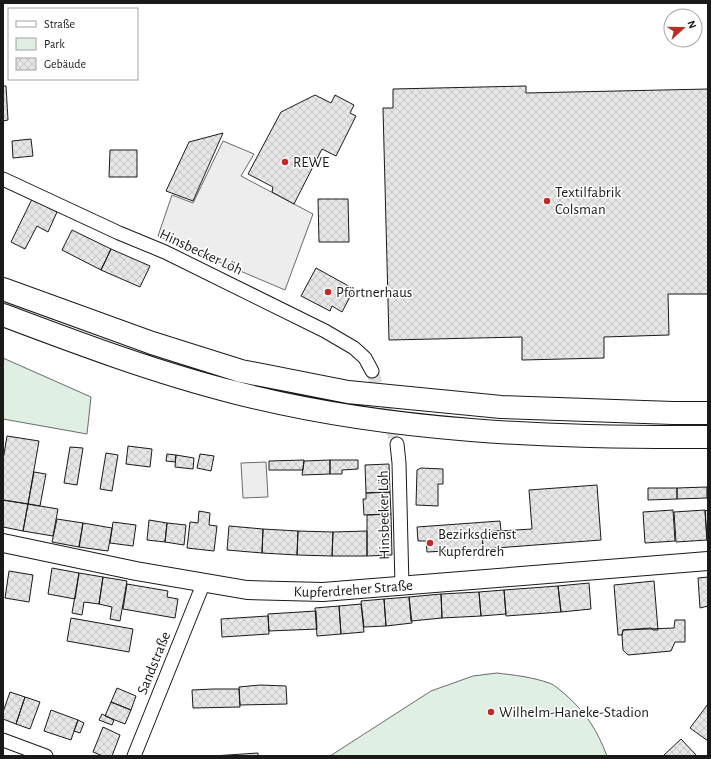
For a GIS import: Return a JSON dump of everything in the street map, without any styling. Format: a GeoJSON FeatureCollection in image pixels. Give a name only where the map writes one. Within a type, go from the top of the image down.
{"type":"FeatureCollection","features":[{"type":"Feature","properties":{"kind":"highway"},"geometry":{"type":"LineString","coordinates":[[3,289],[152,343],[241,371],[348,392],[501,407],[708,413]]}},
{"type":"Feature","properties":{"kind":"highway"},"geometry":{"type":"LineString","coordinates":[[3,315],[150,369],[237,394],[352,417],[502,432],[708,437]]}},
{"type":"Feature","properties":{"kind":"street","name":"Hinsbecker Löh"},"geometry":{"type":"LineString","coordinates":[[3,179],[119,233],[165,252],[325,331],[354,348],[364,358],[372,371]]}},
{"type":"Feature","properties":{"kind":"street","name":"Hinsbecker Löh"},"geometry":{"type":"LineString","coordinates":[[396,444],[399,463],[402,586]]}},
{"type":"Feature","properties":{"kind":"street","name":"Kupferdreher Straße"},"geometry":{"type":"LineString","coordinates":[[3,543],[136,571],[247,590],[271,592],[323,592],[708,561]]}},
{"type":"Feature","properties":{"kind":"street","name":"Sandstraße"},"geometry":{"type":"LineString","coordinates":[[134,756],[204,582]]}},
{"type":"Feature","properties":{"kind":"street"},"geometry":{"type":"LineString","coordinates":[[3,740],[46,756]]}},
{"type":"Feature","properties":{"kind":"green space"},"geometry":{"type":"Polygon","coordinates":[[[3,358],[91,397],[87,434],[3,419],[3,358]]]}},
{"type":"Feature","properties":{"kind":"green space","name":"Wilhelm-Haneke-Stadion"},"geometry":{"type":"Polygon","coordinates":[[[497,673],[536,679],[558,688],[586,716],[595,730],[607,756],[330,756],[431,691],[473,676],[497,673]]]}},
{"type":"Feature","properties":{"kind":"shaded area","name":"REWE"},"geometry":{"type":"Polygon","coordinates":[[[223,141],[254,154],[241,176],[313,214],[285,290],[158,236],[172,195],[193,203],[223,141]]]}},
{"type":"Feature","properties":{"kind":"shaded area"},"geometry":{"type":"Polygon","coordinates":[[[266,462],[268,497],[243,498],[241,463],[266,462]]]}},
{"type":"Feature","properties":{"kind":"building"},"geometry":{"type":"Polygon","coordinates":[[[3,86],[6,86],[8,120],[3,121],[3,86]]]}},
{"type":"Feature","properties":{"kind":"building","name":"Textilfabrik Colsman"},"geometry":{"type":"Polygon","coordinates":[[[526,86],[526,93],[708,89],[708,294],[668,294],[669,335],[604,337],[604,358],[522,360],[522,337],[389,340],[383,108],[393,108],[393,89],[526,86]]]}},
{"type":"Feature","properties":{"kind":"building"},"geometry":{"type":"Polygon","coordinates":[[[315,95],[331,103],[335,95],[354,105],[350,113],[356,116],[336,156],[322,149],[294,204],[272,192],[273,187],[248,174],[281,112],[315,95]]]}},
{"type":"Feature","properties":{"kind":"building"},"geometry":{"type":"Polygon","coordinates":[[[223,133],[193,201],[166,191],[189,142],[223,133]]]}},
{"type":"Feature","properties":{"kind":"building"},"geometry":{"type":"Polygon","coordinates":[[[31,139],[33,156],[13,158],[12,141],[31,139]]]}},
{"type":"Feature","properties":{"kind":"building"},"geometry":{"type":"Polygon","coordinates":[[[110,150],[137,150],[137,177],[109,177],[110,150]]]}},
{"type":"Feature","properties":{"kind":"building"},"geometry":{"type":"Polygon","coordinates":[[[32,199],[57,212],[48,232],[37,226],[25,249],[11,242],[32,199]]]}},
{"type":"Feature","properties":{"kind":"building"},"geometry":{"type":"Polygon","coordinates":[[[318,199],[348,199],[349,242],[319,242],[318,199]]]}},
{"type":"Feature","properties":{"kind":"building"},"geometry":{"type":"Polygon","coordinates":[[[72,230],[111,249],[101,270],[62,250],[72,230]]]}},
{"type":"Feature","properties":{"kind":"building"},"geometry":{"type":"Polygon","coordinates":[[[111,249],[150,266],[140,287],[101,270],[111,249]]]}},
{"type":"Feature","properties":{"kind":"building","name":"Pförtnerhaus"},"geometry":{"type":"Polygon","coordinates":[[[316,268],[354,289],[342,312],[332,306],[330,311],[301,296],[316,268]]]}},
{"type":"Feature","properties":{"kind":"building"},"geometry":{"type":"Polygon","coordinates":[[[7,436],[39,441],[28,504],[3,500],[3,460],[7,436]]]}},
{"type":"Feature","properties":{"kind":"building"},"geometry":{"type":"Polygon","coordinates":[[[128,446],[152,449],[150,467],[126,464],[128,446]]]}},
{"type":"Feature","properties":{"kind":"building"},"geometry":{"type":"Polygon","coordinates":[[[70,447],[83,448],[77,485],[64,483],[70,447]]]}},
{"type":"Feature","properties":{"kind":"building"},"geometry":{"type":"Polygon","coordinates":[[[106,453],[118,455],[112,491],[100,489],[106,453]]]}},
{"type":"Feature","properties":{"kind":"building"},"geometry":{"type":"Polygon","coordinates":[[[167,454],[176,455],[175,462],[166,461],[167,454]]]}},
{"type":"Feature","properties":{"kind":"building"},"geometry":{"type":"Polygon","coordinates":[[[200,454],[214,456],[211,471],[197,468],[200,454]]]}},
{"type":"Feature","properties":{"kind":"building"},"geometry":{"type":"Polygon","coordinates":[[[176,455],[194,458],[193,469],[175,467],[176,455]]]}},
{"type":"Feature","properties":{"kind":"building"},"geometry":{"type":"Polygon","coordinates":[[[304,460],[303,470],[269,470],[269,461],[304,460]]]}},
{"type":"Feature","properties":{"kind":"building"},"geometry":{"type":"Polygon","coordinates":[[[330,460],[358,460],[358,469],[342,470],[342,474],[330,474],[330,460]]]}},
{"type":"Feature","properties":{"kind":"building"},"geometry":{"type":"Polygon","coordinates":[[[330,460],[330,474],[302,475],[304,461],[330,460]]]}},
{"type":"Feature","properties":{"kind":"building"},"geometry":{"type":"Polygon","coordinates":[[[389,464],[390,492],[366,493],[365,465],[389,464]]]}},
{"type":"Feature","properties":{"kind":"building"},"geometry":{"type":"Polygon","coordinates":[[[421,468],[443,469],[443,484],[438,484],[438,506],[416,505],[417,470],[421,468]]]}},
{"type":"Feature","properties":{"kind":"building"},"geometry":{"type":"Polygon","coordinates":[[[34,472],[46,474],[40,506],[28,504],[34,472]]]}},
{"type":"Feature","properties":{"kind":"building"},"geometry":{"type":"Polygon","coordinates":[[[597,485],[601,540],[483,549],[482,532],[532,529],[529,490],[597,485]]]}},
{"type":"Feature","properties":{"kind":"building"},"geometry":{"type":"Polygon","coordinates":[[[707,487],[707,498],[677,499],[677,488],[707,487]]]}},
{"type":"Feature","properties":{"kind":"building"},"geometry":{"type":"Polygon","coordinates":[[[648,488],[677,488],[677,499],[648,500],[648,488]]]}},
{"type":"Feature","properties":{"kind":"building"},"geometry":{"type":"Polygon","coordinates":[[[390,492],[391,514],[364,515],[363,499],[366,499],[366,493],[390,492]]]}},
{"type":"Feature","properties":{"kind":"building"},"geometry":{"type":"Polygon","coordinates":[[[3,500],[28,504],[23,531],[3,527],[3,500]]]}},
{"type":"Feature","properties":{"kind":"building"},"geometry":{"type":"Polygon","coordinates":[[[28,504],[58,509],[53,536],[23,531],[28,504]]]}},
{"type":"Feature","properties":{"kind":"building"},"geometry":{"type":"Polygon","coordinates":[[[673,510],[675,541],[645,543],[643,512],[673,510]]]}},
{"type":"Feature","properties":{"kind":"building"},"geometry":{"type":"Polygon","coordinates":[[[705,510],[707,540],[676,542],[674,512],[705,510]]]}},
{"type":"Feature","properties":{"kind":"building"},"geometry":{"type":"Polygon","coordinates":[[[708,510],[708,541],[707,541],[705,511],[708,510]]]}},
{"type":"Feature","properties":{"kind":"building"},"geometry":{"type":"Polygon","coordinates":[[[199,511],[210,513],[209,525],[217,526],[214,551],[187,548],[190,522],[198,523],[199,511]]]}},
{"type":"Feature","properties":{"kind":"building"},"geometry":{"type":"Polygon","coordinates":[[[391,514],[392,555],[367,556],[367,515],[391,514]]]}},
{"type":"Feature","properties":{"kind":"building"},"geometry":{"type":"Polygon","coordinates":[[[57,519],[83,523],[79,547],[52,542],[57,519]]]}},
{"type":"Feature","properties":{"kind":"building"},"geometry":{"type":"Polygon","coordinates":[[[149,520],[167,523],[165,542],[147,540],[149,520]]]}},
{"type":"Feature","properties":{"kind":"building"},"geometry":{"type":"Polygon","coordinates":[[[500,521],[501,531],[482,532],[483,549],[427,552],[426,541],[418,541],[417,527],[500,521]]]}},
{"type":"Feature","properties":{"kind":"building"},"geometry":{"type":"Polygon","coordinates":[[[113,522],[136,525],[133,546],[110,543],[113,522]]]}},
{"type":"Feature","properties":{"kind":"building"},"geometry":{"type":"Polygon","coordinates":[[[83,523],[112,528],[108,551],[79,547],[83,523]]]}},
{"type":"Feature","properties":{"kind":"building"},"geometry":{"type":"Polygon","coordinates":[[[167,523],[186,525],[184,545],[165,542],[167,523]]]}},
{"type":"Feature","properties":{"kind":"building"},"geometry":{"type":"Polygon","coordinates":[[[229,526],[263,529],[262,553],[227,550],[229,526]]]}},
{"type":"Feature","properties":{"kind":"building"},"geometry":{"type":"Polygon","coordinates":[[[263,529],[298,531],[297,555],[262,553],[263,529]]]}},
{"type":"Feature","properties":{"kind":"building"},"geometry":{"type":"Polygon","coordinates":[[[298,531],[333,532],[332,556],[297,555],[298,531]]]}},
{"type":"Feature","properties":{"kind":"building"},"geometry":{"type":"Polygon","coordinates":[[[367,531],[367,556],[332,556],[333,532],[367,531]]]}},
{"type":"Feature","properties":{"kind":"building"},"geometry":{"type":"Polygon","coordinates":[[[52,568],[79,573],[75,599],[48,594],[52,568]]]}},
{"type":"Feature","properties":{"kind":"building"},"geometry":{"type":"Polygon","coordinates":[[[9,571],[33,575],[29,602],[5,598],[9,571]]]}},
{"type":"Feature","properties":{"kind":"building"},"geometry":{"type":"Polygon","coordinates":[[[79,573],[103,577],[99,604],[84,602],[82,615],[72,613],[79,573]]]}},
{"type":"Feature","properties":{"kind":"building"},"geometry":{"type":"Polygon","coordinates":[[[103,577],[127,581],[120,621],[110,619],[112,607],[99,604],[103,577]]]}},
{"type":"Feature","properties":{"kind":"building"},"geometry":{"type":"Polygon","coordinates":[[[708,577],[708,606],[700,608],[698,578],[708,577]]]}},
{"type":"Feature","properties":{"kind":"building"},"geometry":{"type":"Polygon","coordinates":[[[654,581],[658,630],[653,630],[651,628],[623,630],[622,635],[618,635],[614,585],[654,581]]]}},
{"type":"Feature","properties":{"kind":"building"},"geometry":{"type":"Polygon","coordinates":[[[589,583],[591,609],[561,612],[558,586],[589,583]]]}},
{"type":"Feature","properties":{"kind":"building"},"geometry":{"type":"Polygon","coordinates":[[[127,584],[168,591],[167,597],[178,599],[175,618],[123,609],[127,584]]]}},
{"type":"Feature","properties":{"kind":"building"},"geometry":{"type":"Polygon","coordinates":[[[558,586],[561,612],[506,616],[504,590],[558,586]]]}},
{"type":"Feature","properties":{"kind":"building"},"geometry":{"type":"Polygon","coordinates":[[[504,590],[506,614],[481,616],[479,592],[504,590]]]}},
{"type":"Feature","properties":{"kind":"building"},"geometry":{"type":"Polygon","coordinates":[[[479,592],[481,616],[442,618],[441,594],[479,592]]]}},
{"type":"Feature","properties":{"kind":"building"},"geometry":{"type":"Polygon","coordinates":[[[441,594],[442,618],[411,621],[409,597],[441,594]]]}},
{"type":"Feature","properties":{"kind":"building"},"geometry":{"type":"Polygon","coordinates":[[[409,597],[412,623],[386,626],[384,599],[409,597]]]}},
{"type":"Feature","properties":{"kind":"building"},"geometry":{"type":"Polygon","coordinates":[[[384,599],[386,626],[364,627],[361,601],[384,599]]]}},
{"type":"Feature","properties":{"kind":"building"},"geometry":{"type":"Polygon","coordinates":[[[361,604],[364,632],[341,634],[339,606],[361,604]]]}},
{"type":"Feature","properties":{"kind":"building"},"geometry":{"type":"Polygon","coordinates":[[[339,606],[341,634],[317,636],[315,608],[339,606]]]}},
{"type":"Feature","properties":{"kind":"building"},"geometry":{"type":"Polygon","coordinates":[[[316,611],[317,629],[269,631],[268,614],[316,611]]]}},
{"type":"Feature","properties":{"kind":"building"},"geometry":{"type":"Polygon","coordinates":[[[268,616],[269,634],[222,637],[221,619],[268,616]]]}},
{"type":"Feature","properties":{"kind":"building"},"geometry":{"type":"Polygon","coordinates":[[[71,618],[133,629],[129,652],[67,641],[71,618]]]}},
{"type":"Feature","properties":{"kind":"building"},"geometry":{"type":"Polygon","coordinates":[[[675,620],[685,620],[685,642],[675,642],[671,651],[628,655],[623,650],[623,630],[674,628],[675,620]]]}},
{"type":"Feature","properties":{"kind":"building"},"geometry":{"type":"Polygon","coordinates":[[[260,685],[286,686],[287,704],[240,705],[239,687],[260,685]]]}},
{"type":"Feature","properties":{"kind":"building"},"geometry":{"type":"Polygon","coordinates":[[[117,688],[136,696],[131,710],[111,702],[117,688]]]}},
{"type":"Feature","properties":{"kind":"building"},"geometry":{"type":"Polygon","coordinates":[[[239,689],[240,707],[193,708],[192,690],[239,689]]]}},
{"type":"Feature","properties":{"kind":"building"},"geometry":{"type":"Polygon","coordinates":[[[10,692],[25,697],[16,724],[3,719],[3,712],[10,692]]]}},
{"type":"Feature","properties":{"kind":"building"},"geometry":{"type":"Polygon","coordinates":[[[25,697],[40,702],[30,729],[16,724],[25,697]]]}},
{"type":"Feature","properties":{"kind":"building"},"geometry":{"type":"Polygon","coordinates":[[[111,702],[131,710],[125,724],[105,716],[111,702]]]}},
{"type":"Feature","properties":{"kind":"building"},"geometry":{"type":"Polygon","coordinates":[[[708,704],[708,741],[690,728],[708,704]]]}},
{"type":"Feature","properties":{"kind":"building"},"geometry":{"type":"Polygon","coordinates":[[[51,710],[78,720],[71,740],[44,731],[51,710]]]}},
{"type":"Feature","properties":{"kind":"building"},"geometry":{"type":"Polygon","coordinates":[[[102,714],[114,720],[112,725],[99,720],[102,714]]]}},
{"type":"Feature","properties":{"kind":"building"},"geometry":{"type":"Polygon","coordinates":[[[78,720],[84,723],[80,733],[74,731],[78,720]]]}},
{"type":"Feature","properties":{"kind":"building"},"geometry":{"type":"Polygon","coordinates":[[[103,727],[120,735],[112,756],[103,756],[93,752],[103,727]]]}},
{"type":"Feature","properties":{"kind":"building"},"geometry":{"type":"Polygon","coordinates":[[[681,739],[697,756],[663,756],[681,739]]]}},
{"type":"Feature","properties":{"kind":"building"},"geometry":{"type":"Polygon","coordinates":[[[258,753],[258,756],[213,756],[258,753]]]}},
{"type":"Feature","properties":{"kind":"tunnel"},"geometry":{"type":"LineString","coordinates":[[372,371],[397,444]]}},
{"type":"Feature","properties":{"kind":"place","name":"REWE"},"geometry":{"type":"Point","coordinates":[285,162]}},
{"type":"Feature","properties":{"kind":"place","name":"Textilfabrik Colsman"},"geometry":{"type":"Point","coordinates":[547,201]}},
{"type":"Feature","properties":{"kind":"place","name":"Pförtnerhaus"},"geometry":{"type":"Point","coordinates":[328,292]}},
{"type":"Feature","properties":{"kind":"place","name":"Bezirksdienst Kupferdreh"},"geometry":{"type":"Point","coordinates":[430,543]}},
{"type":"Feature","properties":{"kind":"place","name":"Wilhelm-Haneke-Stadion"},"geometry":{"type":"Point","coordinates":[491,712]}}]}
